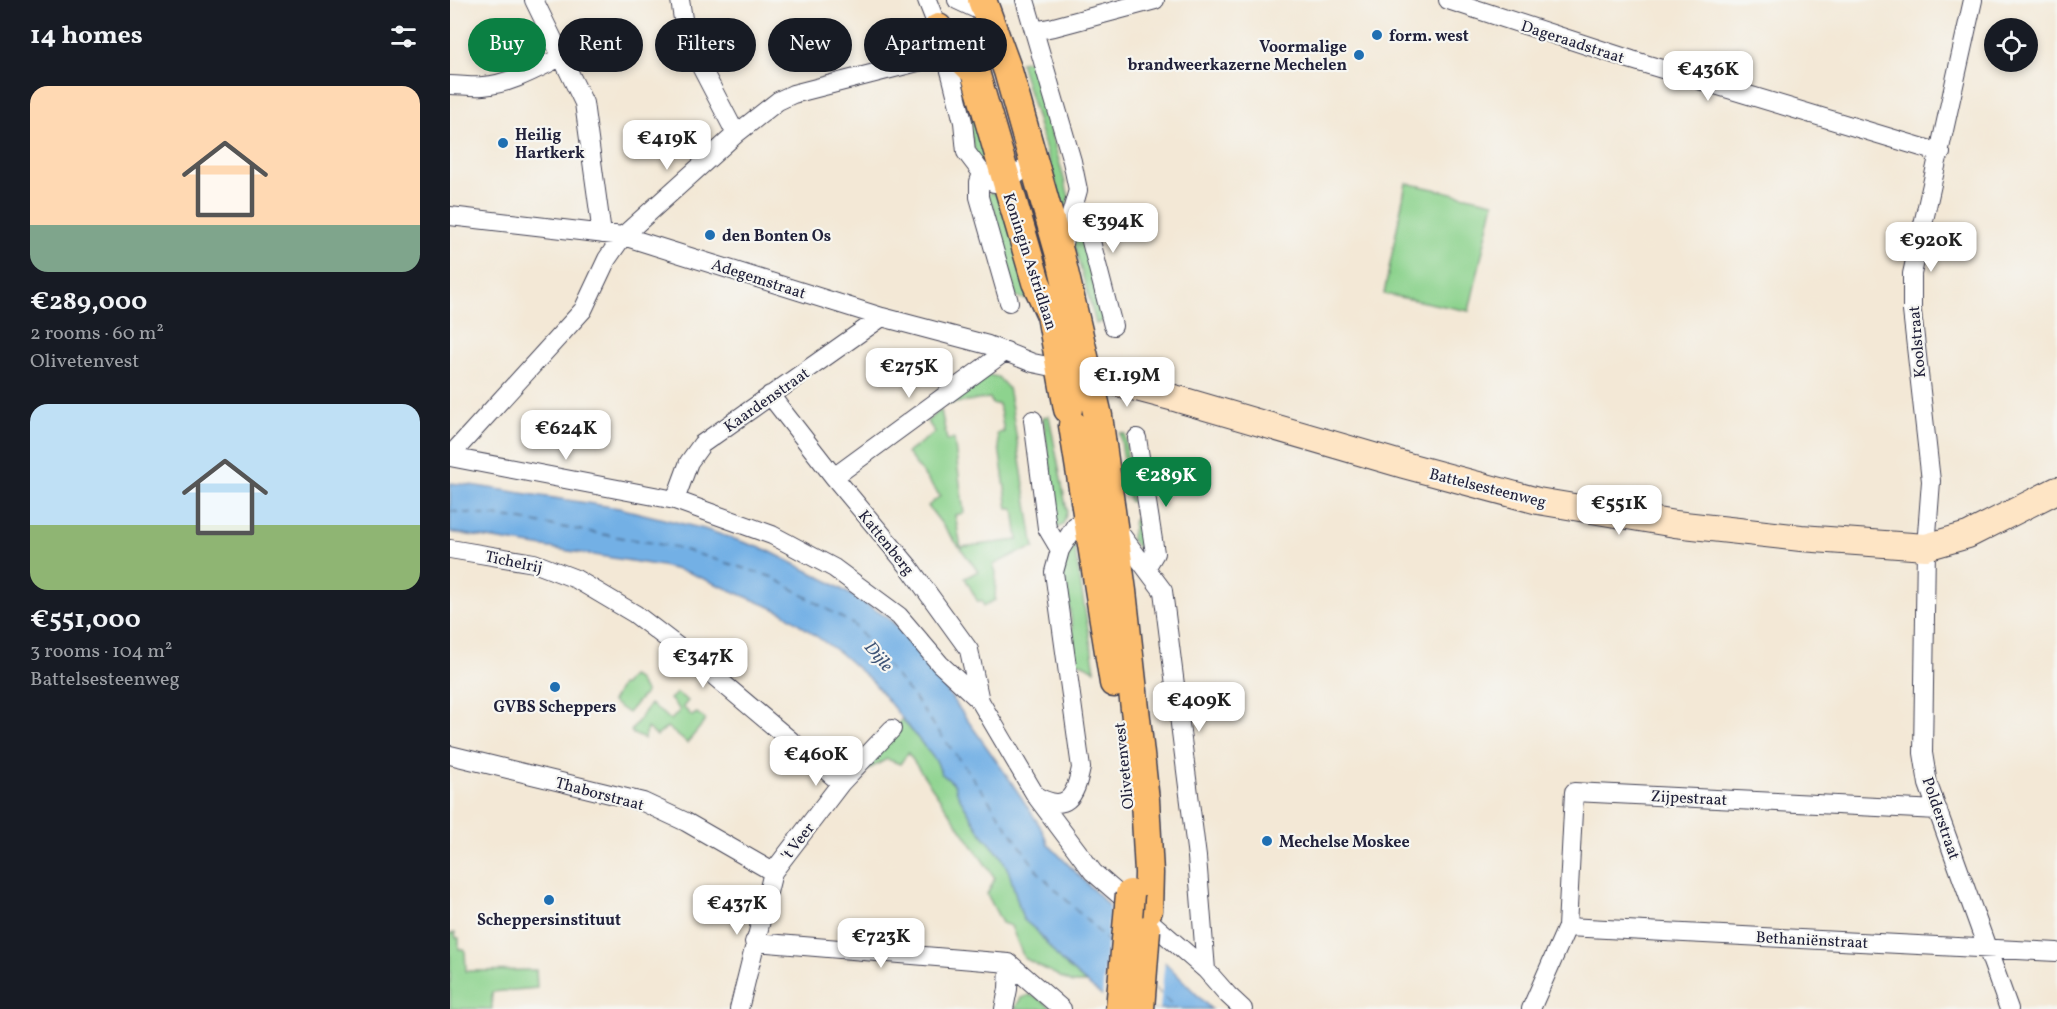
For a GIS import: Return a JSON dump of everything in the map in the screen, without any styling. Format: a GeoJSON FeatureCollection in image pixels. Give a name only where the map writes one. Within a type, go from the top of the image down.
{"type":"FeatureCollection","features":[{"type":"Feature","properties":{"kind":"main road","name":"Koningin Astridlaan"},"geometry":{"type":"LineString","coordinates":[[986,7],[1034,161],[1060,255],[1080,417]]}},
{"type":"Feature","properties":{"kind":"main road","name":"Koningin Astridlaan"},"geometry":{"type":"LineString","coordinates":[[975,72],[994,178],[1036,282],[1076,372]]}},
{"type":"Feature","properties":{"kind":"main road","name":"Battelsesteenweg"},"geometry":{"type":"LineString","coordinates":[[1076,372],[1538,501],[1675,524],[1801,538],[1926,547],[1968,535],[2057,490]]}},
{"type":"Feature","properties":{"kind":"main road","name":"Olivetenvest"},"geometry":{"type":"LineString","coordinates":[[1080,417],[1101,524],[1145,800],[1149,873],[1139,902],[1120,1009]]}},
{"type":"Feature","properties":{"kind":"main road","name":"Olivetenvest"},"geometry":{"type":"LineString","coordinates":[[1139,902],[1140,1009]]}},
{"type":"Feature","properties":{"kind":"street"},"geometry":{"type":"LineString","coordinates":[[534,0],[558,46]]}},
{"type":"Feature","properties":{"kind":"street"},"geometry":{"type":"LineString","coordinates":[[680,0],[686,38],[736,134]]}},
{"type":"Feature","properties":{"kind":"street","name":"Koningin Astridlaan"},"geometry":{"type":"LineString","coordinates":[[927,0],[933,18]]}},
{"type":"Feature","properties":{"kind":"street"},"geometry":{"type":"LineString","coordinates":[[957,0],[986,7]]}},
{"type":"Feature","properties":{"kind":"street","name":"Koningin Astridlaan"},"geometry":{"type":"LineString","coordinates":[[1024,0],[1072,161],[1078,190],[1060,255]]}},
{"type":"Feature","properties":{"kind":"street"},"geometry":{"type":"LineString","coordinates":[[1034,31],[1155,0]]}},
{"type":"Feature","properties":{"kind":"street","name":"Dageraadstraat"},"geometry":{"type":"LineString","coordinates":[[1448,0],[1632,60],[1941,153]]}},
{"type":"Feature","properties":{"kind":"street","name":"Koolstraat"},"geometry":{"type":"LineString","coordinates":[[1926,547],[1931,481],[1911,311],[1912,274],[1925,210],[1941,153],[1973,0]]}},
{"type":"Feature","properties":{"kind":"street"},"geometry":{"type":"LineString","coordinates":[[450,85],[483,86],[497,83],[527,73],[558,58]]}},
{"type":"Feature","properties":{"kind":"street"},"geometry":{"type":"LineString","coordinates":[[450,457],[584,309],[608,259],[623,236],[736,134],[778,101],[864,69]]}},
{"type":"Feature","properties":{"kind":"street"},"geometry":{"type":"LineString","coordinates":[[570,72],[584,103],[602,234]]}},
{"type":"Feature","properties":{"kind":"street"},"geometry":{"type":"LineString","coordinates":[[994,178],[1034,161]]}},
{"type":"Feature","properties":{"kind":"street","name":"Koningin Astridlaan"},"geometry":{"type":"LineString","coordinates":[[994,178],[979,197],[1009,302]]}},
{"type":"Feature","properties":{"kind":"street"},"geometry":{"type":"LineString","coordinates":[[1072,212],[1086,222],[1113,326]]}},
{"type":"Feature","properties":{"kind":"street","name":"Adegemstraat"},"geometry":{"type":"LineString","coordinates":[[450,216],[623,236],[882,317],[1006,351],[1033,363],[1076,372]]}},
{"type":"Feature","properties":{"kind":"street","name":"Kaardenstraat"},"geometry":{"type":"LineString","coordinates":[[675,501],[690,462],[702,444],[882,317]]}},
{"type":"Feature","properties":{"kind":"street"},"geometry":{"type":"LineString","coordinates":[[834,477],[1006,351]]}},
{"type":"Feature","properties":{"kind":"street","name":"Kattenberg"},"geometry":{"type":"LineString","coordinates":[[770,395],[909,567],[969,650],[980,700]]}},
{"type":"Feature","properties":{"kind":"street"},"geometry":{"type":"LineString","coordinates":[[1033,420],[1047,528],[1060,550]]}},
{"type":"Feature","properties":{"kind":"street"},"geometry":{"type":"LineString","coordinates":[[1137,438],[1155,553],[1146,568]]}},
{"type":"Feature","properties":{"kind":"street"},"geometry":{"type":"LineString","coordinates":[[450,457],[675,501],[772,535],[834,568],[899,616],[940,664],[980,700],[1036,796],[1093,872],[1206,970],[1243,1009]]}},
{"type":"Feature","properties":{"kind":"street"},"geometry":{"type":"LineString","coordinates":[[1036,796],[1050,804],[1064,802],[1077,789],[1081,768],[1054,572],[1060,550],[1075,526],[1101,524]]}},
{"type":"Feature","properties":{"kind":"street","name":"Olivetenvest"},"geometry":{"type":"LineString","coordinates":[[1101,524],[1146,568],[1163,591],[1197,857],[1206,970]]}},
{"type":"Feature","properties":{"kind":"street","name":"Polderstraat"},"geometry":{"type":"LineString","coordinates":[[1926,547],[1923,753],[1928,784],[2009,1009]]}},
{"type":"Feature","properties":{"kind":"street","name":"Tichelrij"},"geometry":{"type":"LineString","coordinates":[[450,549],[534,563],[576,579],[635,614],[694,659],[841,783]]}},
{"type":"Feature","properties":{"kind":"street","name":"'t Veer"},"geometry":{"type":"LineString","coordinates":[[772,872],[841,783],[892,729]]}},
{"type":"Feature","properties":{"kind":"street","name":"Thaborstraat"},"geometry":{"type":"LineString","coordinates":[[450,755],[643,802],[686,822],[772,872]]}},
{"type":"Feature","properties":{"kind":"street","name":"Zijpestraat"},"geometry":{"type":"LineString","coordinates":[[1567,927],[1574,792],[1938,810]]}},
{"type":"Feature","properties":{"kind":"street"},"geometry":{"type":"LineString","coordinates":[[739,1009],[772,872]]}},
{"type":"Feature","properties":{"kind":"street"},"geometry":{"type":"LineString","coordinates":[[1531,1009],[1567,927]]}},
{"type":"Feature","properties":{"kind":"street","name":"Bethaniënstraat"},"geometry":{"type":"LineString","coordinates":[[1567,927],[2057,952]]}},
{"type":"Feature","properties":{"kind":"street"},"geometry":{"type":"LineString","coordinates":[[754,942],[1009,963],[1062,1009]]}},
{"type":"Feature","properties":{"kind":"street"},"geometry":{"type":"LineString","coordinates":[[1004,1009],[1008,989],[1009,963]]}},
{"type":"Feature","properties":{"kind":"green space"},"geometry":{"type":"Polygon","coordinates":[[[1031,60],[1069,197],[1066,207],[1063,208],[1020,62],[1031,60]]]}},
{"type":"Feature","properties":{"kind":"green space"},"geometry":{"type":"Polygon","coordinates":[[[970,78],[997,172],[977,159],[957,82],[970,78]]]}},
{"type":"Feature","properties":{"kind":"green space"},"geometry":{"type":"Polygon","coordinates":[[[1406,183],[1494,202],[1469,311],[1384,294],[1406,183]]]}},
{"type":"Feature","properties":{"kind":"green space"},"geometry":{"type":"Polygon","coordinates":[[[991,192],[1000,197],[1037,302],[1016,297],[993,205],[989,202],[987,195],[991,192]]]}},
{"type":"Feature","properties":{"kind":"green space"},"geometry":{"type":"Polygon","coordinates":[[[1076,228],[1080,228],[1104,321],[1096,324],[1073,241],[1076,228]]]}},
{"type":"Feature","properties":{"kind":"green space"},"geometry":{"type":"Polygon","coordinates":[[[988,375],[998,377],[1008,388],[1034,548],[1017,553],[993,565],[996,572],[995,600],[984,606],[981,600],[978,602],[965,578],[978,571],[928,506],[940,496],[907,453],[935,432],[927,421],[941,410],[947,440],[954,439],[964,513],[955,515],[961,547],[1018,540],[1014,509],[1008,509],[997,433],[1004,432],[999,404],[992,404],[990,398],[942,405],[955,400],[988,375]]]}},
{"type":"Feature","properties":{"kind":"green space"},"geometry":{"type":"Polygon","coordinates":[[[1049,416],[1067,511],[1063,525],[1057,528],[1052,518],[1056,512],[1043,417],[1049,416]]]}},
{"type":"Feature","properties":{"kind":"green space"},"geometry":{"type":"Polygon","coordinates":[[[1120,433],[1125,434],[1132,502],[1129,501],[1120,433]]]}},
{"type":"Feature","properties":{"kind":"green space"},"geometry":{"type":"Polygon","coordinates":[[[1134,520],[1141,521],[1146,548],[1140,549],[1131,540],[1134,520]]]}},
{"type":"Feature","properties":{"kind":"green space"},"geometry":{"type":"Polygon","coordinates":[[[1069,544],[1074,545],[1095,670],[1072,659],[1075,647],[1066,583],[1061,577],[1069,544]]]}},
{"type":"Feature","properties":{"kind":"green space"},"geometry":{"type":"Polygon","coordinates":[[[631,676],[636,678],[646,692],[628,713],[612,702],[621,685],[624,685],[631,676]]]}},
{"type":"Feature","properties":{"kind":"green space"},"geometry":{"type":"Polygon","coordinates":[[[677,693],[688,701],[683,707],[692,716],[697,713],[706,720],[687,743],[667,727],[657,736],[647,728],[644,739],[633,734],[631,731],[650,704],[671,720],[680,710],[670,699],[677,693]]]}},
{"type":"Feature","properties":{"kind":"green space"},"geometry":{"type":"Polygon","coordinates":[[[902,719],[937,762],[941,773],[955,785],[958,795],[981,833],[1001,856],[1009,872],[1023,919],[1037,931],[1060,960],[1086,983],[1072,983],[1024,958],[1011,926],[1002,923],[987,894],[995,878],[908,753],[900,764],[887,759],[856,776],[858,769],[902,719]]]}},
{"type":"Feature","properties":{"kind":"green space"},"geometry":{"type":"Polygon","coordinates":[[[455,933],[456,938],[459,938],[459,950],[465,950],[466,971],[536,970],[537,988],[492,992],[492,1009],[450,1009],[450,934],[455,933]]]}},
{"type":"Feature","properties":{"kind":"green space"},"geometry":{"type":"Polygon","coordinates":[[[1029,995],[1038,998],[1053,1009],[1014,1009],[1021,998],[1029,995]]]}},
{"type":"Feature","properties":{"kind":"water","name":"Dijle"},"geometry":{"type":"Polygon","coordinates":[[[450,483],[619,508],[704,529],[767,550],[828,581],[887,617],[910,639],[1010,780],[1042,829],[1048,844],[1211,1009],[1117,1009],[1060,960],[1037,931],[1023,919],[1009,872],[1001,856],[981,833],[958,795],[955,785],[941,773],[937,762],[873,682],[840,653],[782,612],[690,573],[662,566],[450,532],[450,483]]]}},
{"type":"Feature","properties":{"kind":"pier"},"geometry":{"type":"Polygon","coordinates":[[[1110,905],[1165,959],[1160,1009],[1112,1009],[1102,1001],[1110,905]]]}},
{"type":"Feature","properties":{"kind":"ferry route"},"geometry":{"type":"LineString","coordinates":[[450,511],[510,518],[675,547],[772,577],[854,625],[914,698],[1038,872],[1112,945]]}},
{"type":"Feature","properties":{"kind":"ferry route"},"geometry":{"type":"LineString","coordinates":[[1155,988],[1176,1009]]}},
{"type":"Feature","properties":{"kind":"place","name":"form. west"},"geometry":{"type":"Point","coordinates":[1377,35]}},
{"type":"Feature","properties":{"kind":"place","name":"Voormalige brandweerkazerne Mechelen"},"geometry":{"type":"Point","coordinates":[1359,55]}},
{"type":"Feature","properties":{"kind":"place","name":"Heilig Hartkerk"},"geometry":{"type":"Point","coordinates":[503,143]}},
{"type":"Feature","properties":{"kind":"place","name":"den Bonten Os"},"geometry":{"type":"Point","coordinates":[710,235]}},
{"type":"Feature","properties":{"kind":"place","name":"GVBS Scheppers"},"geometry":{"type":"Point","coordinates":[555,687]}},
{"type":"Feature","properties":{"kind":"place","name":"Mechelse Moskee"},"geometry":{"type":"Point","coordinates":[1267,841]}},
{"type":"Feature","properties":{"kind":"place","name":"Scheppersinstituut"},"geometry":{"type":"Point","coordinates":[549,900]}}]}
